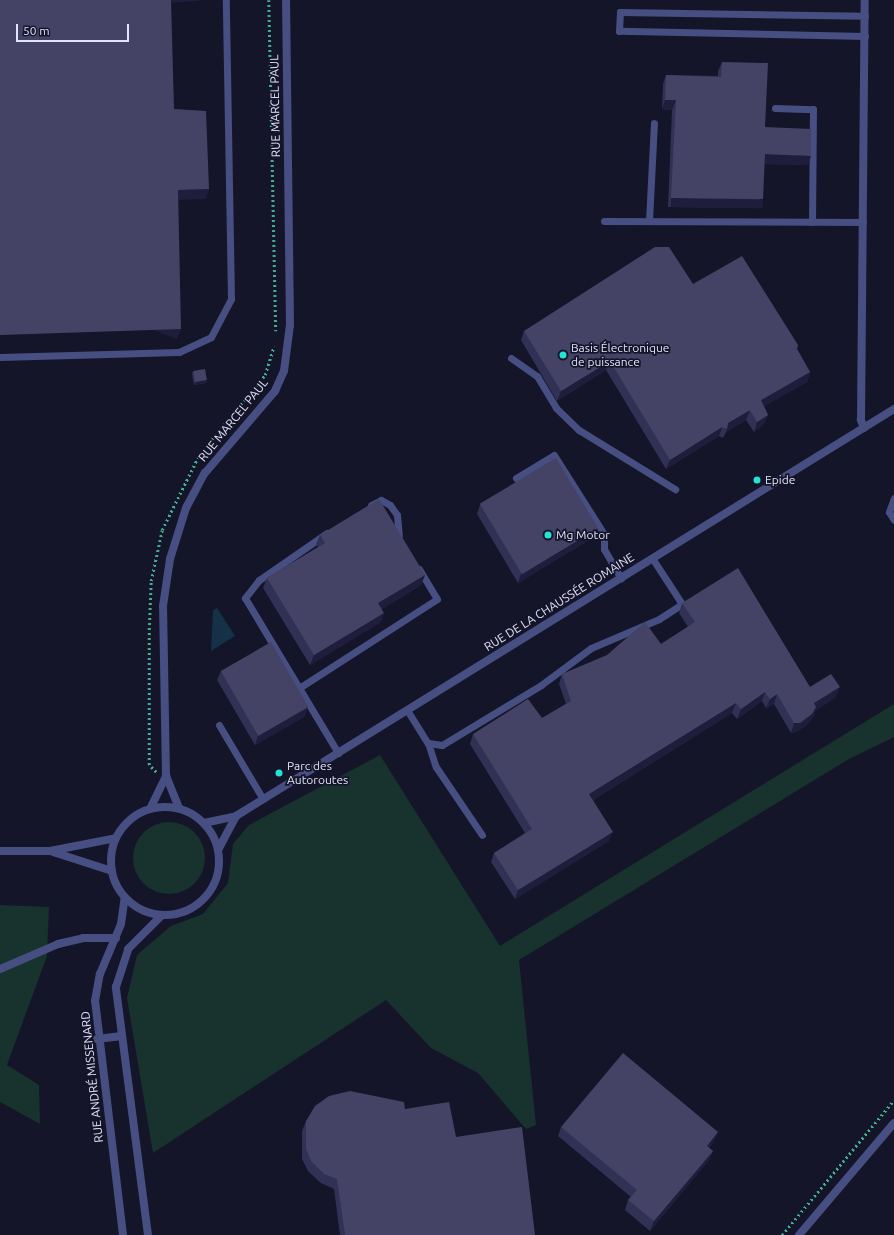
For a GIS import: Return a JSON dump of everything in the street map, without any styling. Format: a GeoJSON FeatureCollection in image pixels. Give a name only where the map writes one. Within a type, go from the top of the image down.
{"type":"FeatureCollection","features":[{"type":"Feature","properties":{"kind":"street","name":"RUE MARCEL PAUL"},"geometry":{"type":"LineString","coordinates":[[179,808],[166,774],[163,606],[170,559],[186,508],[205,474],[275,392],[284,372],[290,325],[286,0]]}},
{"type":"Feature","properties":{"kind":"street"},"geometry":{"type":"LineString","coordinates":[[864,428],[861,420],[865,0]]}},
{"type":"Feature","properties":{"kind":"street","name":"RUE DE LA CHAUSSÉE ROMAINE"},"geometry":{"type":"LineString","coordinates":[[204,822],[236,816],[652,558],[864,428],[893,412]]}},
{"type":"Feature","properties":{"kind":"street","name":"RUE MARCEL PAUL"},"geometry":{"type":"LineString","coordinates":[[150,809],[166,774]]}},
{"type":"Feature","properties":{"kind":"street"},"geometry":{"type":"LineString","coordinates":[[179,808],[204,822],[218,850],[217,877],[206,896],[179,914],[162,915],[148,912],[125,897],[112,871],[116,838],[136,815],[150,809],[179,808]]}},
{"type":"Feature","properties":{"kind":"street","name":"RUE DE LA CHAUSSÉE ROMAINE"},"geometry":{"type":"LineString","coordinates":[[218,850],[236,816]]}},
{"type":"Feature","properties":{"kind":"street"},"geometry":{"type":"LineString","coordinates":[[0,851],[50,851],[116,838]]}},
{"type":"Feature","properties":{"kind":"street"},"geometry":{"type":"LineString","coordinates":[[50,851],[112,871]]}},
{"type":"Feature","properties":{"kind":"street","name":"RUE ANDRÉ MISSENARD"},"geometry":{"type":"LineString","coordinates":[[124,1235],[97,1039],[95,1001],[100,974],[116,938],[125,897]]}},
{"type":"Feature","properties":{"kind":"street"},"geometry":{"type":"LineString","coordinates":[[148,1235],[116,987],[119,970],[128,949],[162,915]]}},
{"type":"Feature","properties":{"kind":"street"},"geometry":{"type":"LineString","coordinates":[[0,969],[58,944],[82,938],[116,938]]}},
{"type":"Feature","properties":{"kind":"street"},"geometry":{"type":"LineString","coordinates":[[97,1039],[122,1036]]}},
{"type":"Feature","properties":{"kind":"street"},"geometry":{"type":"LineString","coordinates":[[799,1235],[894,1123]]}},
{"type":"Feature","properties":{"kind":"lane"},"geometry":{"type":"LineString","coordinates":[[0,357],[179,352],[211,336],[231,299],[226,0]]}},
{"type":"Feature","properties":{"kind":"lane"},"geometry":{"type":"LineString","coordinates":[[865,16],[620,12],[619,31],[865,36]]}},
{"type":"Feature","properties":{"kind":"lane"},"geometry":{"type":"LineString","coordinates":[[776,108],[813,109],[812,222]]}},
{"type":"Feature","properties":{"kind":"lane"},"geometry":{"type":"LineString","coordinates":[[649,221],[654,123]]}},
{"type":"Feature","properties":{"kind":"lane"},"geometry":{"type":"LineString","coordinates":[[604,220],[863,222]]}},
{"type":"Feature","properties":{"kind":"lane"},"geometry":{"type":"LineString","coordinates":[[511,358],[537,376],[556,408],[579,430],[676,489]]}},
{"type":"Feature","properties":{"kind":"lane"},"geometry":{"type":"LineString","coordinates":[[516,478],[554,455],[604,534],[604,549],[621,578]]}},
{"type":"Feature","properties":{"kind":"lane"},"geometry":{"type":"LineString","coordinates":[[894,498],[889,512],[894,520]]}},
{"type":"Feature","properties":{"kind":"lane"},"geometry":{"type":"LineString","coordinates":[[360,512],[381,500],[390,505],[397,515],[396,531],[404,544]]}},
{"type":"Feature","properties":{"kind":"lane"},"geometry":{"type":"LineString","coordinates":[[333,529],[259,580],[245,598],[338,753]]}},
{"type":"Feature","properties":{"kind":"lane"},"geometry":{"type":"LineString","coordinates":[[299,688],[437,599],[412,558]]}},
{"type":"Feature","properties":{"kind":"lane"},"geometry":{"type":"LineString","coordinates":[[428,743],[442,745],[541,685],[591,648],[659,619],[682,604],[652,558]]}},
{"type":"Feature","properties":{"kind":"lane"},"geometry":{"type":"LineString","coordinates":[[407,710],[428,743],[436,767],[482,835]]}},
{"type":"Feature","properties":{"kind":"lane"},"geometry":{"type":"LineString","coordinates":[[219,725],[263,799]]}},
{"type":"Feature","properties":{"kind":"path"},"geometry":{"type":"LineString","coordinates":[[166,774],[152,771],[149,765],[151,581],[162,530],[199,455],[265,375],[275,345],[269,0]]}},
{"type":"Feature","properties":{"kind":"path"},"geometry":{"type":"LineString","coordinates":[[782,1235],[894,1100]]}},
{"type":"Feature","properties":{"kind":"green space"},"geometry":{"type":"Polygon","coordinates":[[[894,704],[894,737],[849,759],[519,960],[536,1125],[526,1129],[478,1073],[431,1048],[386,1000],[153,1153],[127,998],[137,955],[171,926],[203,914],[228,883],[233,844],[249,825],[380,755],[500,946],[894,704]]]}},
{"type":"Feature","properties":{"kind":"green space"},"geometry":{"type":"Polygon","coordinates":[[[169,822],[189,828],[199,838],[205,858],[199,878],[189,888],[169,894],[149,888],[139,878],[133,858],[139,838],[149,828],[169,822]]]}},
{"type":"Feature","properties":{"kind":"green space"},"geometry":{"type":"Polygon","coordinates":[[[0,905],[49,907],[47,956],[7,1065],[39,1085],[40,1124],[0,1102],[0,905]]]}},
{"type":"Feature","properties":{"kind":"water"},"geometry":{"type":"Polygon","coordinates":[[[217,608],[235,636],[211,651],[213,610],[217,608]]]}},
{"type":"Feature","properties":{"kind":"building"},"geometry":{"type":"Polygon","coordinates":[[[0,0],[171,0],[174,109],[206,111],[209,189],[178,190],[181,329],[0,335],[0,0]]]}},
{"type":"Feature","properties":{"kind":"building"},"geometry":{"type":"Polygon","coordinates":[[[722,62],[768,63],[765,127],[811,129],[811,156],[765,154],[763,199],[671,198],[676,100],[665,100],[666,75],[721,77],[722,62]]]}},
{"type":"Feature","properties":{"kind":"building"},"geometry":{"type":"Polygon","coordinates":[[[655,247],[669,247],[693,284],[742,256],[798,345],[797,349],[810,372],[761,400],[768,415],[757,422],[750,410],[728,423],[727,429],[722,427],[670,460],[610,361],[561,391],[524,331],[655,247]]]}},
{"type":"Feature","properties":{"kind":"building"},"geometry":{"type":"Polygon","coordinates":[[[205,369],[207,380],[195,382],[193,371],[205,369]]]}},
{"type":"Feature","properties":{"kind":"building"},"geometry":{"type":"Polygon","coordinates":[[[556,458],[598,528],[522,574],[480,504],[556,458]]]}},
{"type":"Feature","properties":{"kind":"building"},"geometry":{"type":"Polygon","coordinates":[[[379,499],[425,575],[378,603],[384,613],[314,655],[267,578],[325,543],[320,535],[379,499]]]}},
{"type":"Feature","properties":{"kind":"building"},"geometry":{"type":"Polygon","coordinates":[[[738,568],[810,687],[831,674],[840,687],[814,703],[816,707],[812,714],[800,723],[794,723],[777,694],[770,699],[765,692],[741,709],[736,703],[589,794],[613,832],[518,890],[494,853],[532,829],[473,734],[528,699],[542,718],[571,701],[562,674],[607,655],[645,622],[661,644],[695,622],[682,603],[738,568]]]}},
{"type":"Feature","properties":{"kind":"building"},"geometry":{"type":"Polygon","coordinates":[[[271,642],[308,707],[258,736],[221,671],[271,642]]]}},
{"type":"Feature","properties":{"kind":"building"},"geometry":{"type":"Polygon","coordinates":[[[623,1053],[718,1132],[707,1146],[713,1151],[654,1221],[628,1200],[637,1190],[561,1127],[623,1053]]]}},
{"type":"Feature","properties":{"kind":"building"},"geometry":{"type":"Polygon","coordinates":[[[350,1091],[404,1102],[405,1109],[449,1102],[456,1137],[522,1127],[535,1235],[345,1235],[337,1179],[324,1174],[311,1161],[306,1149],[306,1121],[315,1106],[329,1096],[350,1091]]]}},
{"type":"Feature","properties":{"kind":"place","name":"Basis Électronique de puissance"},"geometry":{"type":"Point","coordinates":[563,355]}},
{"type":"Feature","properties":{"kind":"place","name":"Epide"},"geometry":{"type":"Point","coordinates":[757,480]}},
{"type":"Feature","properties":{"kind":"place","name":"Mg Motor"},"geometry":{"type":"Point","coordinates":[548,535]}},
{"type":"Feature","properties":{"kind":"place","name":"Parc des Autoroutes"},"geometry":{"type":"Point","coordinates":[279,773]}}]}
